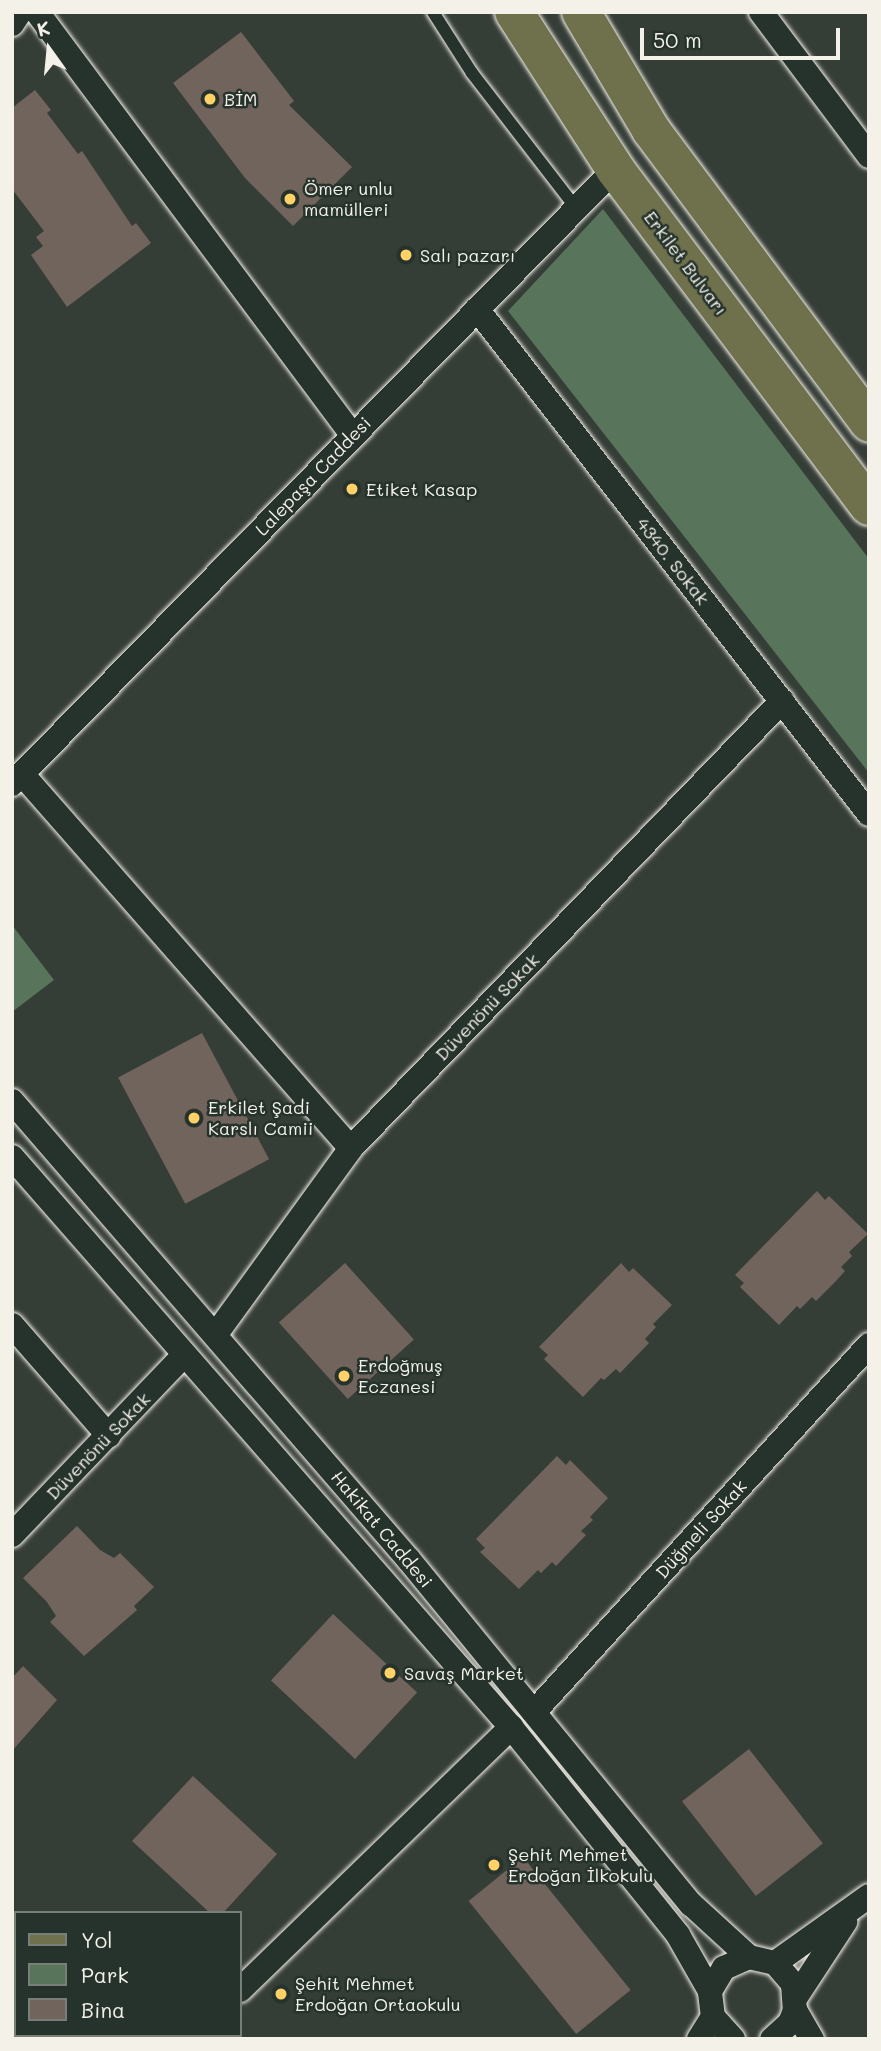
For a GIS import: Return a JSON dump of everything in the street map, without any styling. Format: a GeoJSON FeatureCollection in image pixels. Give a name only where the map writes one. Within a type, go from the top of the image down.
{"type":"FeatureCollection","features":[{"type":"Feature","properties":{"kind":"main road","name":"Erkilet Bulvarı"},"geometry":{"type":"LineString","coordinates":[[514,12],[615,169],[869,506]]}},
{"type":"Feature","properties":{"kind":"main road"},"geometry":{"type":"LineString","coordinates":[[581,12],[651,130],[869,423]]}},
{"type":"Feature","properties":{"kind":"street"},"geometry":{"type":"LineString","coordinates":[[12,24],[20,12]]}},
{"type":"Feature","properties":{"kind":"street"},"geometry":{"type":"LineString","coordinates":[[37,12],[353,436]]}},
{"type":"Feature","properties":{"kind":"street"},"geometry":{"type":"LineString","coordinates":[[761,12],[869,156]]}},
{"type":"Feature","properties":{"kind":"street","name":"Lalepaşa Caddesi"},"geometry":{"type":"LineString","coordinates":[[17,779],[615,169]]}},
{"type":"Feature","properties":{"kind":"street","name":"4340. Sokak"},"geometry":{"type":"LineString","coordinates":[[477,309],[869,814]]}},
{"type":"Feature","properties":{"kind":"street","name":"Düvenönü Sokak"},"geometry":{"type":"LineString","coordinates":[[216,1334],[351,1148],[782,701]]}},
{"type":"Feature","properties":{"kind":"street"},"geometry":{"type":"LineString","coordinates":[[17,779],[351,1148]]}},
{"type":"Feature","properties":{"kind":"street","name":"Hakikat Caddesi"},"geometry":{"type":"LineString","coordinates":[[12,1101],[216,1334],[534,1712],[691,1904],[749,1957]]}},
{"type":"Feature","properties":{"kind":"street","name":"Hakikat Caddesi"},"geometry":{"type":"LineString","coordinates":[[12,1157],[183,1356],[511,1727],[678,1935],[710,1991]]}},
{"type":"Feature","properties":{"kind":"street"},"geometry":{"type":"LineString","coordinates":[[12,1325],[109,1436]]}},
{"type":"Feature","properties":{"kind":"street","name":"Düğmeli Sokak"},"geometry":{"type":"LineString","coordinates":[[534,1712],[869,1345]]}},
{"type":"Feature","properties":{"kind":"street","name":"Düvenönü Sokak"},"geometry":{"type":"LineString","coordinates":[[12,1535],[183,1356]]}},
{"type":"Feature","properties":{"kind":"street"},"geometry":{"type":"LineString","coordinates":[[242,1988],[511,1727]]}},
{"type":"Feature","properties":{"kind":"street"},"geometry":{"type":"LineString","coordinates":[[775,1963],[860,1904]]}},
{"type":"Feature","properties":{"kind":"street"},"geometry":{"type":"LineString","coordinates":[[772,2039],[790,2022],[795,2003],[860,1904]]}},
{"type":"Feature","properties":{"kind":"street"},"geometry":{"type":"LineString","coordinates":[[699,2039],[712,2017],[710,1991],[724,1968],[749,1957],[775,1963],[785,1972],[795,2003],[812,2039]]}},
{"type":"Feature","properties":{"kind":"street"},"geometry":{"type":"LineString","coordinates":[[712,2017],[733,2039]]}},
{"type":"Feature","properties":{"kind":"lane"},"geometry":{"type":"LineString","coordinates":[[433,12],[472,72],[576,208]]}},
{"type":"Feature","properties":{"kind":"green space"},"geometry":{"type":"Polygon","coordinates":[[[603,209],[869,559],[869,773],[508,311],[603,209]]]}},
{"type":"Feature","properties":{"kind":"green space"},"geometry":{"type":"Polygon","coordinates":[[[12,925],[54,980],[12,1012],[12,925]]]}},
{"type":"Feature","properties":{"kind":"building"},"geometry":{"type":"Polygon","coordinates":[[[241,32],[294,101],[289,105],[352,167],[293,226],[245,178],[173,83],[241,32]]]}},
{"type":"Feature","properties":{"kind":"building"},"geometry":{"type":"Polygon","coordinates":[[[35,90],[51,110],[47,113],[78,154],[82,151],[132,226],[136,223],[151,243],[67,307],[31,255],[43,246],[36,237],[44,231],[12,189],[12,108],[35,90]]]}},
{"type":"Feature","properties":{"kind":"building","name":"Erkilet Şadi Karslı Camii"},"geometry":{"type":"Polygon","coordinates":[[[202,1033],[269,1159],[185,1204],[118,1078],[202,1033]]]}},
{"type":"Feature","properties":{"kind":"building"},"geometry":{"type":"Polygon","coordinates":[[[817,1191],[825,1200],[829,1196],[868,1234],[849,1252],[852,1256],[841,1267],[845,1271],[835,1282],[816,1301],[812,1297],[800,1309],[797,1306],[779,1325],[740,1287],[744,1283],[735,1275],[817,1191]]]}},
{"type":"Feature","properties":{"kind":"building"},"geometry":{"type":"Polygon","coordinates":[[[345,1263],[414,1340],[348,1399],[279,1323],[345,1263]]]}},
{"type":"Feature","properties":{"kind":"building"},"geometry":{"type":"Polygon","coordinates":[[[621,1263],[629,1272],[633,1268],[672,1305],[653,1324],[656,1327],[645,1339],[649,1343],[620,1373],[616,1369],[604,1380],[601,1378],[583,1397],[544,1359],[548,1355],[539,1347],[621,1263]]]}},
{"type":"Feature","properties":{"kind":"building"},"geometry":{"type":"Polygon","coordinates":[[[557,1456],[566,1465],[570,1460],[608,1498],[590,1517],[593,1520],[581,1531],[586,1535],[556,1566],[552,1562],[541,1573],[538,1570],[519,1589],[480,1552],[485,1548],[476,1539],[557,1456]]]}},
{"type":"Feature","properties":{"kind":"building"},"geometry":{"type":"Polygon","coordinates":[[[77,1526],[100,1550],[114,1558],[120,1553],[154,1587],[134,1606],[137,1610],[84,1656],[50,1622],[56,1616],[47,1602],[23,1578],[77,1526]]]}},
{"type":"Feature","properties":{"kind":"building"},"geometry":{"type":"Polygon","coordinates":[[[333,1614],[417,1692],[355,1759],[271,1681],[333,1614]]]}},
{"type":"Feature","properties":{"kind":"building"},"geometry":{"type":"Polygon","coordinates":[[[23,1666],[57,1700],[12,1751],[12,1678],[23,1666]]]}},
{"type":"Feature","properties":{"kind":"building"},"geometry":{"type":"Polygon","coordinates":[[[749,1749],[823,1844],[756,1896],[682,1801],[749,1749]]]}},
{"type":"Feature","properties":{"kind":"building"},"geometry":{"type":"Polygon","coordinates":[[[193,1776],[277,1854],[225,1911],[208,1911],[132,1841],[193,1776]]]}},
{"type":"Feature","properties":{"kind":"building"},"geometry":{"type":"Polygon","coordinates":[[[523,1857],[631,1990],[576,2034],[469,1901],[523,1857]]]}},
{"type":"Feature","properties":{"kind":"place","name":"BİM"},"geometry":{"type":"Point","coordinates":[210,99]}},
{"type":"Feature","properties":{"kind":"place","name":"Ömer unlu mamülleri"},"geometry":{"type":"Point","coordinates":[290,199]}},
{"type":"Feature","properties":{"kind":"place","name":"Salı pazarı"},"geometry":{"type":"Point","coordinates":[406,255]}},
{"type":"Feature","properties":{"kind":"place","name":"Etiket Kasap"},"geometry":{"type":"Point","coordinates":[352,489]}},
{"type":"Feature","properties":{"kind":"place","name":"Erkilet Şadi Karslı Camii"},"geometry":{"type":"Point","coordinates":[194,1118]}},
{"type":"Feature","properties":{"kind":"place","name":"Erdoğmuş Eczanesi"},"geometry":{"type":"Point","coordinates":[344,1376]}},
{"type":"Feature","properties":{"kind":"place","name":"Savaş Market"},"geometry":{"type":"Point","coordinates":[390,1673]}},
{"type":"Feature","properties":{"kind":"place","name":"Şehit Mehmet Erdoğan İlkokulu"},"geometry":{"type":"Point","coordinates":[494,1865]}},
{"type":"Feature","properties":{"kind":"place","name":"Şehit Mehmet Erdoğan Ortaokulu"},"geometry":{"type":"Point","coordinates":[281,1994]}}]}
